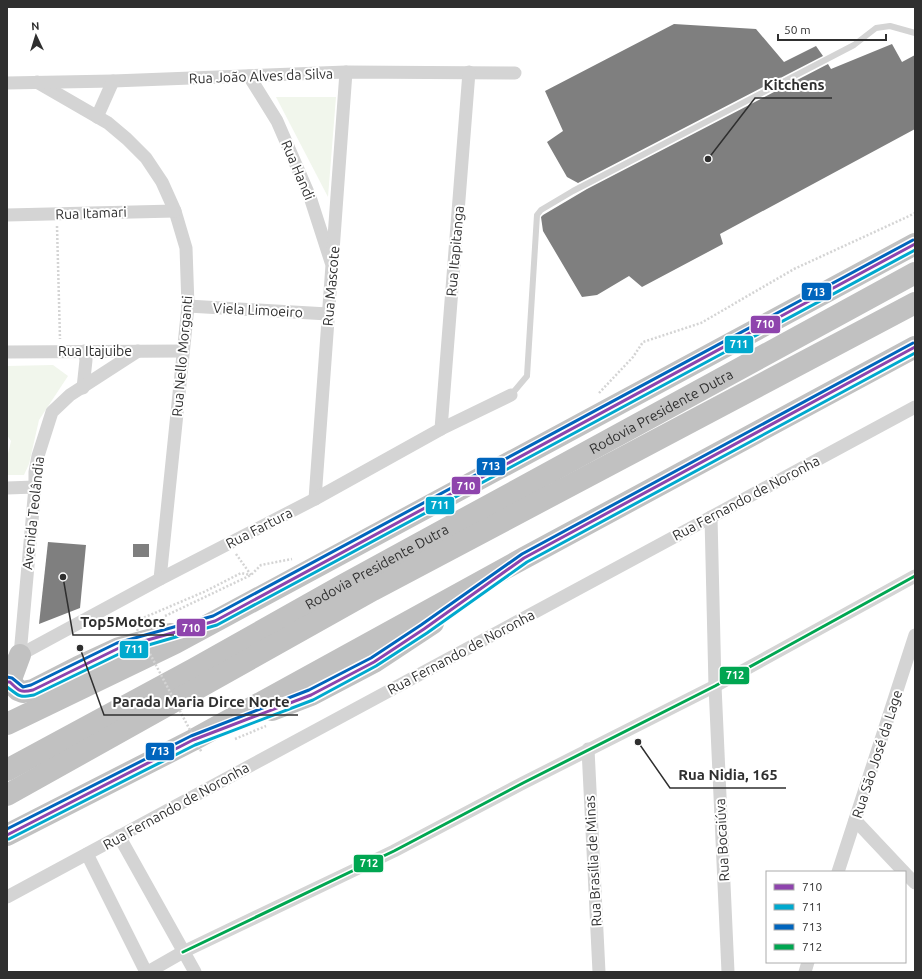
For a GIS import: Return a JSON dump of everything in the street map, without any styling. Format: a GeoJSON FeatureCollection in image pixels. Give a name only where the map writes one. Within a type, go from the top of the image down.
{"type":"FeatureCollection","features":[{"type":"Feature","properties":{"kind":"highway"},"geometry":{"type":"LineString","coordinates":[[10,724],[168,646],[915,244]]}},
{"type":"Feature","properties":{"kind":"highway","name":"Rodovia Presidente Dutra"},"geometry":{"type":"LineString","coordinates":[[7,770],[915,273]]}},
{"type":"Feature","properties":{"kind":"highway","name":"Rodovia Presidente Dutra"},"geometry":{"type":"LineString","coordinates":[[7,795],[373,590],[915,303]]}},
{"type":"Feature","properties":{"kind":"highway"},"geometry":{"type":"LineString","coordinates":[[7,836],[311,695],[374,662],[424,629],[524,558],[915,347]]}},
{"type":"Feature","properties":{"kind":"highway"},"geometry":{"type":"LineString","coordinates":[[11,670],[18,690],[23,692],[33,690],[119,648],[215,621]]}},
{"type":"Feature","properties":{"kind":"street","name":"Rua João Alves da Silva"},"geometry":{"type":"LineString","coordinates":[[7,83],[113,81],[346,72],[515,73]]}},
{"type":"Feature","properties":{"kind":"street","name":"Rua Mascote"},"geometry":{"type":"LineString","coordinates":[[316,499],[346,72]]}},
{"type":"Feature","properties":{"kind":"street","name":"Rua Itapitanga"},"geometry":{"type":"LineString","coordinates":[[441,429],[469,72]]}},
{"type":"Feature","properties":{"kind":"street","name":"Rua Handi"},"geometry":{"type":"LineString","coordinates":[[249,76],[277,121],[307,190],[333,269]]}},
{"type":"Feature","properties":{"kind":"street"},"geometry":{"type":"LineString","coordinates":[[97,117],[113,81]]}},
{"type":"Feature","properties":{"kind":"street","name":"Rua Nello Morganti"},"geometry":{"type":"LineString","coordinates":[[37,82],[108,123],[146,158],[162,182],[174,210],[186,248],[188,306],[160,579]]}},
{"type":"Feature","properties":{"kind":"street","name":"Rua Itamari"},"geometry":{"type":"LineString","coordinates":[[7,215],[174,210]]}},
{"type":"Feature","properties":{"kind":"street","name":"Viela Limoeiro"},"geometry":{"type":"LineString","coordinates":[[188,306],[328,314]]}},
{"type":"Feature","properties":{"kind":"street"},"geometry":{"type":"LineString","coordinates":[[83,388],[86,360],[84,351]]}},
{"type":"Feature","properties":{"kind":"street","name":"Avenida Teolândia"},"geometry":{"type":"LineString","coordinates":[[11,670],[35,487],[35,472],[38,456],[52,412],[70,395],[138,351]]}},
{"type":"Feature","properties":{"kind":"street","name":"Rua Itajuibe"},"geometry":{"type":"LineString","coordinates":[[7,352],[183,351]]}},
{"type":"Feature","properties":{"kind":"street","name":"Rua Fartura"},"geometry":{"type":"LineString","coordinates":[[11,670],[160,579],[316,499],[441,429],[511,395]]}},
{"type":"Feature","properties":{"kind":"street","name":"Rua Fernando de Noronha"},"geometry":{"type":"LineString","coordinates":[[7,897],[915,407]]}},
{"type":"Feature","properties":{"kind":"street"},"geometry":{"type":"LineString","coordinates":[[7,488],[35,487]]}},
{"type":"Feature","properties":{"kind":"street","name":"Rua Bocaiúva"},"geometry":{"type":"LineString","coordinates":[[711,517],[715,686],[728,972]]}},
{"type":"Feature","properties":{"kind":"street"},"geometry":{"type":"LineString","coordinates":[[87,854],[147,972],[183,952],[394,851],[588,749],[715,686],[915,576]]}},
{"type":"Feature","properties":{"kind":"street","name":"Rua São José da Lage"},"geometry":{"type":"LineString","coordinates":[[838,871],[915,635]]}},
{"type":"Feature","properties":{"kind":"street","name":"Rua Brasília de Minas"},"geometry":{"type":"LineString","coordinates":[[588,749],[599,972]]}},
{"type":"Feature","properties":{"kind":"street"},"geometry":{"type":"LineString","coordinates":[[856,820],[902,871]]}},
{"type":"Feature","properties":{"kind":"street"},"geometry":{"type":"LineString","coordinates":[[119,836],[195,972]]}},
{"type":"Feature","properties":{"kind":"street"},"geometry":{"type":"LineString","coordinates":[[906,875],[915,883]]}},
{"type":"Feature","properties":{"kind":"lane"},"geometry":{"type":"LineString","coordinates":[[511,395],[527,376],[537,215],[541,210],[580,187],[854,45],[876,28],[890,26],[915,33]]}},
{"type":"Feature","properties":{"kind":"path"},"geometry":{"type":"LineString","coordinates":[[598,394],[633,357],[643,342],[701,323],[794,269],[915,213]]}},
{"type":"Feature","properties":{"kind":"path"},"geometry":{"type":"LineString","coordinates":[[57,214],[60,351]]}},
{"type":"Feature","properties":{"kind":"path"},"geometry":{"type":"LineString","coordinates":[[228,544],[251,575]]}},
{"type":"Feature","properties":{"kind":"path"},"geometry":{"type":"LineString","coordinates":[[158,619],[251,575],[261,565],[299,557]]}},
{"type":"Feature","properties":{"kind":"path"},"geometry":{"type":"LineString","coordinates":[[115,630],[206,591],[241,573],[251,575]]}},
{"type":"Feature","properties":{"kind":"path"},"geometry":{"type":"LineString","coordinates":[[137,629],[198,747]]}},
{"type":"Feature","properties":{"kind":"path"},"geometry":{"type":"LineString","coordinates":[[232,740],[268,725]]}},
{"type":"Feature","properties":{"kind":"shaded area"},"geometry":{"type":"Polygon","coordinates":[[[276,97],[336,97],[328,197],[276,97]]]}},
{"type":"Feature","properties":{"kind":"shaded area"},"geometry":{"type":"Polygon","coordinates":[[[53,365],[68,376],[39,420],[29,464],[24,475],[7,475],[7,458],[11,441],[7,435],[7,366],[53,365]]]}},
{"type":"Feature","properties":{"kind":"building"},"geometry":{"type":"Polygon","coordinates":[[[674,24],[756,29],[784,62],[816,46],[823,56],[578,183],[567,177],[547,142],[563,131],[545,91],[674,24]]]}},
{"type":"Feature","properties":{"kind":"building"},"geometry":{"type":"Polygon","coordinates":[[[892,44],[902,62],[915,55],[915,129],[720,234],[723,244],[642,287],[629,276],[597,295],[582,297],[543,231],[541,217],[543,215],[587,189],[828,64],[831,69],[892,44]]]}},
{"type":"Feature","properties":{"kind":"building"},"geometry":{"type":"Polygon","coordinates":[[[48,542],[86,545],[80,608],[39,624],[48,542]]]}},
{"type":"Feature","properties":{"kind":"building"},"geometry":{"type":"Polygon","coordinates":[[[133,544],[149,544],[149,557],[133,557],[133,544]]]}},
{"type":"Feature","properties":{"kind":"transit line","name":"713"},"geometry":{"type":"LineString","coordinates":[[7,677],[12,678],[23,687],[31,685],[117,643],[213,616],[913,240]]}},
{"type":"Feature","properties":{"kind":"transit line","name":"710"},"geometry":{"type":"LineString","coordinates":[[7,682],[10,682],[20,690],[33,690],[119,648],[215,621],[915,244]]}},
{"type":"Feature","properties":{"kind":"transit line","name":"711"},"geometry":{"type":"LineString","coordinates":[[7,687],[19,696],[34,695],[121,653],[217,625],[915,250]]}},
{"type":"Feature","properties":{"kind":"transit line","name":"713"},"geometry":{"type":"LineString","coordinates":[[7,829],[191,736],[309,690],[371,658],[522,554],[913,343]]}},
{"type":"Feature","properties":{"kind":"transit line","name":"710"},"geometry":{"type":"LineString","coordinates":[[7,835],[193,740],[311,695],[374,662],[424,629],[524,558],[915,347]]}},
{"type":"Feature","properties":{"kind":"transit line","name":"711"},"geometry":{"type":"LineString","coordinates":[[9,839],[195,745],[313,700],[376,666],[427,633],[527,562],[915,353]]}},
{"type":"Feature","properties":{"kind":"transit line","name":"712"},"geometry":{"type":"LineString","coordinates":[[183,952],[394,851],[523,783],[715,686],[915,576]]}},
{"type":"Feature","properties":{"kind":"place","name":"Kitchens"},"geometry":{"type":"Point","coordinates":[708,159]}},
{"type":"Feature","properties":{"kind":"place","name":"Top5Motors"},"geometry":{"type":"Point","coordinates":[63,577]}},
{"type":"Feature","properties":{"kind":"place","name":"Parada Maria Dirce Norte"},"geometry":{"type":"Point","coordinates":[80,648]}},
{"type":"Feature","properties":{"kind":"place","name":"Rua Nidia, 165"},"geometry":{"type":"Point","coordinates":[638,742]}}]}
